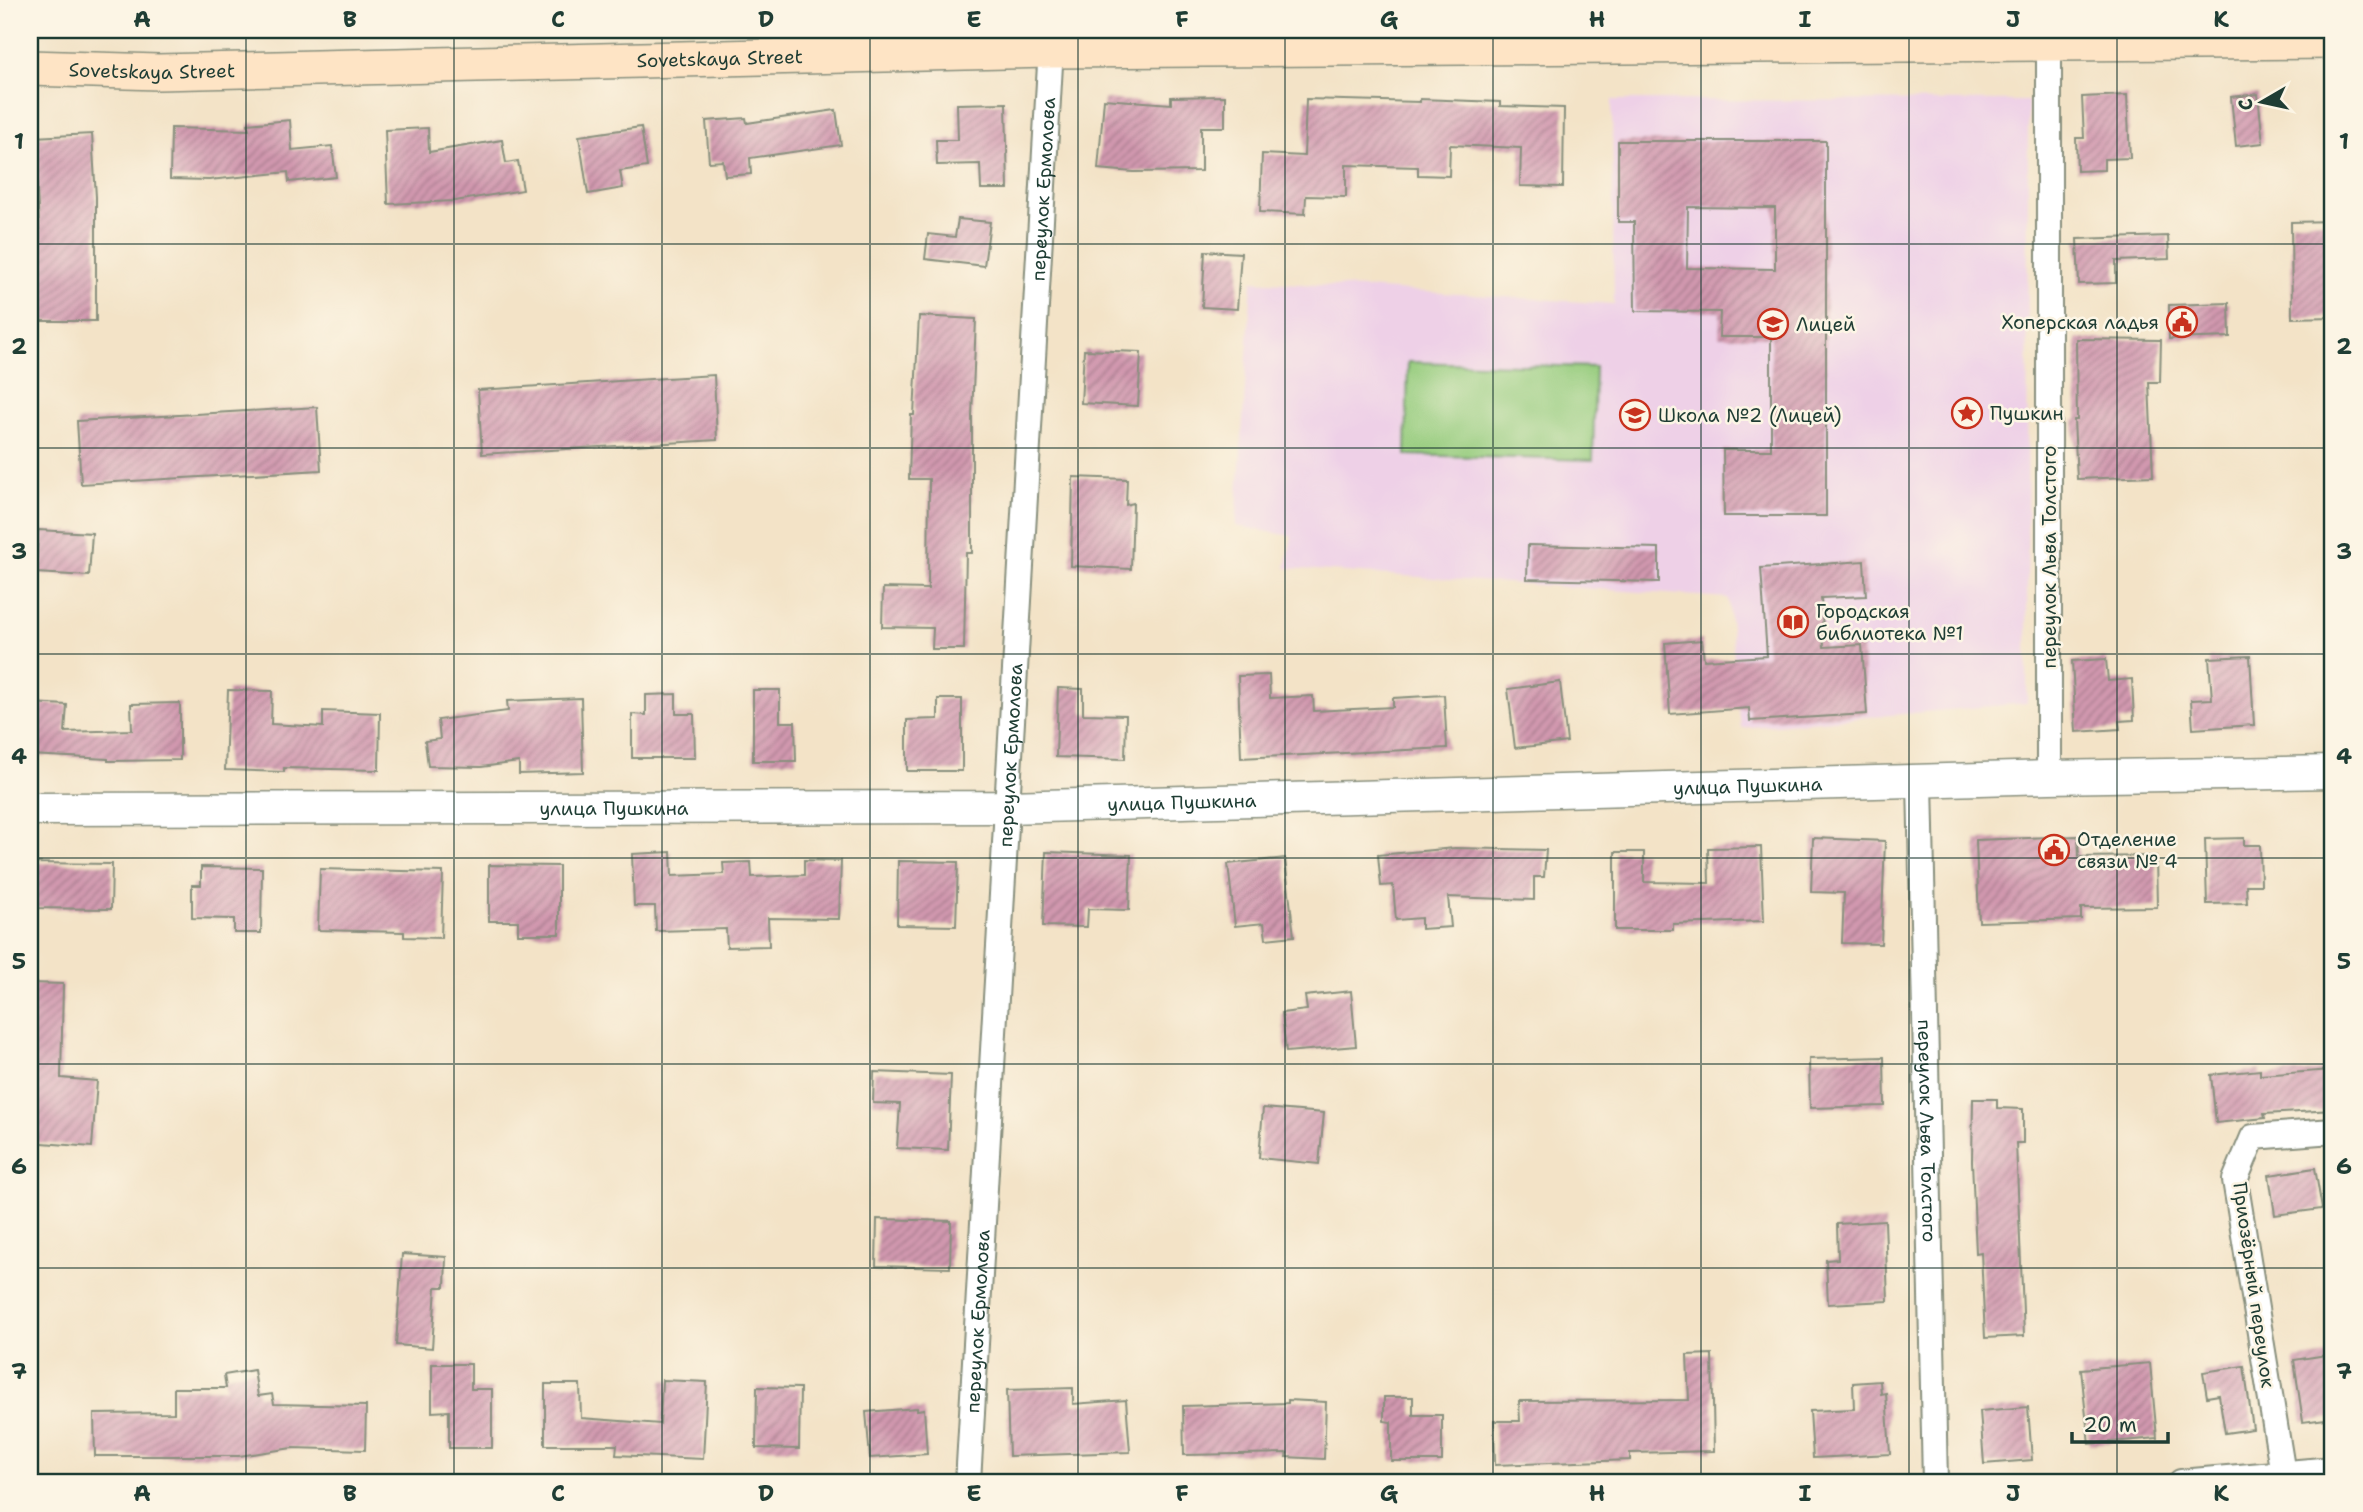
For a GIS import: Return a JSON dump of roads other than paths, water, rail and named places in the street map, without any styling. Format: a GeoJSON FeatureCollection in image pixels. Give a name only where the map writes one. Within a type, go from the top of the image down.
{"type":"FeatureCollection","features":[{"type":"Feature","properties":{"kind":"main road","name":"Sovetskaya Street"},"geometry":{"type":"LineString","coordinates":[[30,68],[158,72],[1050,40],[1913,37],[2049,43],[2333,41]]}},
{"type":"Feature","properties":{"kind":"street","name":"переулок Ермолова"},"geometry":{"type":"LineString","coordinates":[[968,1482],[1050,40]]}},
{"type":"Feature","properties":{"kind":"street","name":"переулок Льва Толстого"},"geometry":{"type":"LineString","coordinates":[[2049,43],[2049,776]]}},
{"type":"Feature","properties":{"kind":"street","name":"улица Пушкина"},"geometry":{"type":"LineString","coordinates":[[30,809],[1007,807],[2049,776],[2333,772]]}},
{"type":"Feature","properties":{"kind":"street","name":"переулок Льва Толстого"},"geometry":{"type":"LineString","coordinates":[[1920,781],[1935,1482]]}},
{"type":"Feature","properties":{"kind":"street","name":"Приозёрный переулок"},"geometry":{"type":"LineString","coordinates":[[2283,1474],[2235,1180],[2252,1136],[2333,1131]]}},
{"type":"Feature","properties":{"kind":"street"},"geometry":{"type":"LineString","coordinates":[[2181,1482],[2333,1469]]}},
{"type":"Feature","properties":{"kind":"place","name":"Хоперская ладья"},"geometry":{"type":"Point","coordinates":[2182,322]}},
{"type":"Feature","properties":{"kind":"place","name":"Лицей"},"geometry":{"type":"Point","coordinates":[1773,324]}},
{"type":"Feature","properties":{"kind":"place","name":"Пушкин"},"geometry":{"type":"Point","coordinates":[1967,413]}},
{"type":"Feature","properties":{"kind":"place","name":"Школа №2 (Лицей)"},"geometry":{"type":"Point","coordinates":[1635,415]}},
{"type":"Feature","properties":{"kind":"place","name":"Городская библиотека №1"},"geometry":{"type":"Point","coordinates":[1793,622]}},
{"type":"Feature","properties":{"kind":"place","name":"Отделение связи № 4"},"geometry":{"type":"Point","coordinates":[2054,850]}}]}
